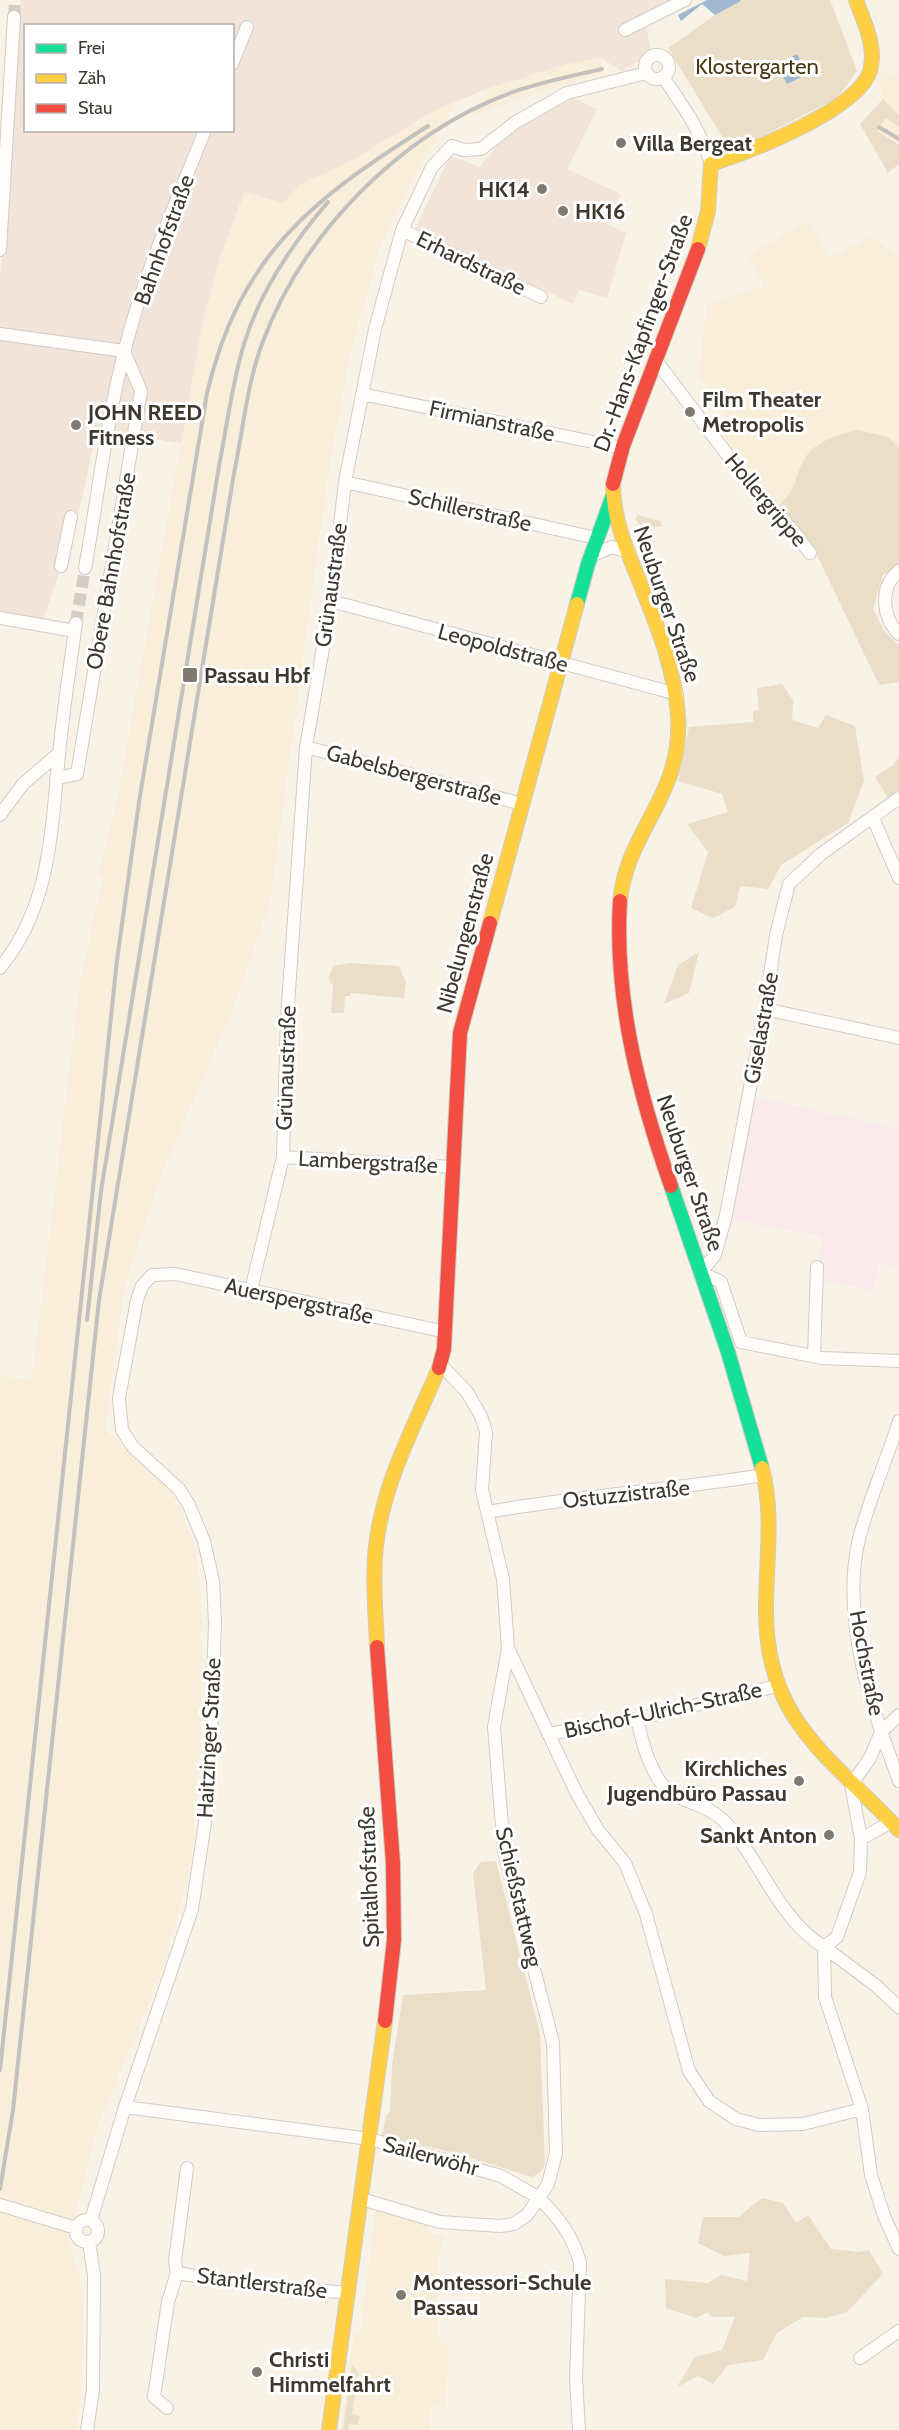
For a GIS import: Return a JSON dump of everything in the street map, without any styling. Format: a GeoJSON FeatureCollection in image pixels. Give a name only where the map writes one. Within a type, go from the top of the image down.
{"type":"FeatureCollection","features":[{"type":"Feature","properties":{"kind":"street"},"geometry":{"type":"LineString","coordinates":[[625,30],[685,0]]}},
{"type":"Feature","properties":{"kind":"street"},"geometry":{"type":"LineString","coordinates":[[711,164],[738,157],[792,130],[841,103],[863,86],[870,69],[871,43],[856,0]]}},
{"type":"Feature","properties":{"kind":"street"},"geometry":{"type":"LineString","coordinates":[[0,250],[14,16]]}},
{"type":"Feature","properties":{"kind":"street"},"geometry":{"type":"LineString","coordinates":[[234,59],[248,27]]}},
{"type":"Feature","properties":{"kind":"street"},"geometry":{"type":"LineString","coordinates":[[659,55],[668,63],[666,82],[646,73],[644,67],[647,59],[659,55]]}},
{"type":"Feature","properties":{"kind":"street","name":"Grünaustraße"},"geometry":{"type":"LineString","coordinates":[[251,1290],[283,1157],[286,1019],[306,747],[331,601],[345,482],[375,329],[402,230],[432,167],[452,146],[468,150],[481,149],[516,122],[567,93],[646,73]]}},
{"type":"Feature","properties":{"kind":"street","name":"Dr.-Hans-Kapfinger-Straße"},"geometry":{"type":"LineString","coordinates":[[612,497],[615,469],[657,362],[708,217],[713,189],[711,164],[704,140],[691,116],[666,82]]}},
{"type":"Feature","properties":{"kind":"street","name":"Bahnhofstraße"},"geometry":{"type":"LineString","coordinates":[[85,568],[124,351],[158,248],[204,132]]}},
{"type":"Feature","properties":{"kind":"street","name":"Erhardstraße"},"geometry":{"type":"LineString","coordinates":[[402,230],[541,297]]}},
{"type":"Feature","properties":{"kind":"street"},"geometry":{"type":"LineString","coordinates":[[0,334],[124,351]]}},
{"type":"Feature","properties":{"kind":"street","name":"Obere Bahnhofstraße"},"geometry":{"type":"LineString","coordinates":[[57,778],[77,774],[140,400],[141,391],[124,351]]}},
{"type":"Feature","properties":{"kind":"street","name":"Hollergrippe"},"geometry":{"type":"LineString","coordinates":[[657,362],[748,482],[794,531],[810,553]]}},
{"type":"Feature","properties":{"kind":"street","name":"Firmianstraße"},"geometry":{"type":"LineString","coordinates":[[362,393],[622,448]]}},
{"type":"Feature","properties":{"kind":"street","name":"Schillerstraße"},"geometry":{"type":"LineString","coordinates":[[345,482],[596,538]]}},
{"type":"Feature","properties":{"kind":"street","name":"Nibelungenstraße"},"geometry":{"type":"LineString","coordinates":[[446,1332],[460,1033],[596,538],[612,497]]}},
{"type":"Feature","properties":{"kind":"street","name":"Neuburger Straße"},"geometry":{"type":"LineString","coordinates":[[612,497],[616,519],[661,637],[677,694],[677,747],[671,779],[660,807],[630,857],[621,891],[621,968],[629,1043],[643,1105],[701,1272],[764,1475],[770,1535],[767,1640],[770,1664],[777,1686],[793,1721],[851,1785],[895,1826]]}},
{"type":"Feature","properties":{"kind":"street"},"geometry":{"type":"LineString","coordinates":[[61,566],[70,517]]}},
{"type":"Feature","properties":{"kind":"street"},"geometry":{"type":"LineString","coordinates":[[591,556],[612,547],[629,552]]}},
{"type":"Feature","properties":{"kind":"street"},"geometry":{"type":"LineString","coordinates":[[899,571],[888,584],[884,605],[891,626],[899,634]]}},
{"type":"Feature","properties":{"kind":"street","name":"Leopoldstraße"},"geometry":{"type":"LineString","coordinates":[[331,601],[677,694]]}},
{"type":"Feature","properties":{"kind":"street"},"geometry":{"type":"LineString","coordinates":[[0,618],[76,627],[47,861],[35,911],[18,944],[0,968]]}},
{"type":"Feature","properties":{"kind":"street","name":"Gabelsbergerstraße"},"geometry":{"type":"LineString","coordinates":[[306,747],[522,804]]}},
{"type":"Feature","properties":{"kind":"street"},"geometry":{"type":"LineString","coordinates":[[0,815],[24,784],[59,753]]}},
{"type":"Feature","properties":{"kind":"street","name":"Giselastraße"},"geometry":{"type":"LineString","coordinates":[[701,1272],[715,1256],[726,1215],[765,1009],[776,935],[789,884],[821,854],[899,798]]}},
{"type":"Feature","properties":{"kind":"street"},"geometry":{"type":"LineString","coordinates":[[873,818],[899,878]]}},
{"type":"Feature","properties":{"kind":"street"},"geometry":{"type":"LineString","coordinates":[[765,1009],[899,1038]]}},
{"type":"Feature","properties":{"kind":"street","name":"Lambergstraße"},"geometry":{"type":"LineString","coordinates":[[283,1157],[452,1167]]}},
{"type":"Feature","properties":{"kind":"street"},"geometry":{"type":"LineString","coordinates":[[814,1356],[817,1267]]}},
{"type":"Feature","properties":{"kind":"street"},"geometry":{"type":"LineString","coordinates":[[701,1272],[721,1282],[741,1342],[814,1356],[899,1360]]}},
{"type":"Feature","properties":{"kind":"street","name":"Auerspergstraße"},"geometry":{"type":"LineString","coordinates":[[152,1275],[175,1274],[446,1332]]}},
{"type":"Feature","properties":{"kind":"street","name":"Haitzinger Straße"},"geometry":{"type":"LineString","coordinates":[[91,2220],[124,2107],[192,1909],[208,1796],[214,1635],[213,1581],[204,1541],[189,1505],[178,1489],[134,1447],[122,1430],[119,1415],[119,1398],[137,1300],[142,1286],[152,1275]]}},
{"type":"Feature","properties":{"kind":"street","name":"Spitalhofstraße"},"geometry":{"type":"LineString","coordinates":[[329,2430],[370,2139],[392,1964],[395,1914],[378,1672],[374,1567],[376,1543],[391,1479],[441,1365],[446,1332]]}},
{"type":"Feature","properties":{"kind":"street","name":"Schießstattweg"},"geometry":{"type":"LineString","coordinates":[[441,1365],[467,1392],[481,1416],[486,1432],[482,1490],[503,1579],[508,1648],[494,1727],[504,1851],[553,2043],[556,2154],[548,2184],[540,2198]]}},
{"type":"Feature","properties":{"kind":"street","name":"Hochstraße"},"geometry":{"type":"LineString","coordinates":[[899,1421],[858,1547],[854,1576],[854,1612],[859,1649],[881,1732],[899,1781]]}},
{"type":"Feature","properties":{"kind":"street","name":"Ostuzzistraße"},"geometry":{"type":"LineString","coordinates":[[487,1512],[542,1503],[687,1488],[764,1475]]}},
{"type":"Feature","properties":{"kind":"street"},"geometry":{"type":"LineString","coordinates":[[508,1648],[548,1734],[598,1830],[626,1863],[646,1914],[689,2072],[710,2101],[736,2119],[759,2125],[802,2124],[862,2109]]}},
{"type":"Feature","properties":{"kind":"street","name":"Bischof-Ulrich-Straße"},"geometry":{"type":"LineString","coordinates":[[548,1734],[637,1719],[777,1686]]}},
{"type":"Feature","properties":{"kind":"street"},"geometry":{"type":"LineString","coordinates":[[881,1732],[899,1715]]}},
{"type":"Feature","properties":{"kind":"street"},"geometry":{"type":"LineString","coordinates":[[637,1719],[645,1750],[660,1781],[677,1799],[701,1805],[723,1821],[787,1913],[807,1936],[874,1984],[899,2007]]}},
{"type":"Feature","properties":{"kind":"street","name":"Hochstraße"},"geometry":{"type":"LineString","coordinates":[[851,1785],[870,1758],[881,1732]]}},
{"type":"Feature","properties":{"kind":"street"},"geometry":{"type":"LineString","coordinates":[[824,1947],[837,1937],[860,1872],[861,1839],[851,1785]]}},
{"type":"Feature","properties":{"kind":"street"},"geometry":{"type":"LineString","coordinates":[[861,1839],[895,1826]]}},
{"type":"Feature","properties":{"kind":"street"},"geometry":{"type":"LineString","coordinates":[[824,1947],[825,1997],[862,2109],[871,2175],[884,2216],[899,2249]]}},
{"type":"Feature","properties":{"kind":"street","name":"Sailerwöhr"},"geometry":{"type":"LineString","coordinates":[[124,2107],[370,2139],[490,2172],[540,2198]]}},
{"type":"Feature","properties":{"kind":"street","name":"Stantlerstraße"},"geometry":{"type":"LineString","coordinates":[[167,2408],[154,2397],[168,2302],[177,2273],[175,2261],[187,2168]]}},
{"type":"Feature","properties":{"kind":"street"},"geometry":{"type":"LineString","coordinates":[[361,2199],[440,2222],[500,2226],[514,2224],[527,2215],[540,2198],[566,2229],[575,2245],[580,2263],[576,2378],[579,2430]]}},
{"type":"Feature","properties":{"kind":"street"},"geometry":{"type":"LineString","coordinates":[[0,2205],[73,2227]]}},
{"type":"Feature","properties":{"kind":"street"},"geometry":{"type":"LineString","coordinates":[[91,2220],[98,2232],[95,2239],[89,2242],[78,2239],[73,2227],[80,2222],[91,2220]]}},
{"type":"Feature","properties":{"kind":"street"},"geometry":{"type":"LineString","coordinates":[[87,2430],[93,2390],[94,2287],[89,2242]]}},
{"type":"Feature","properties":{"kind":"street","name":"Stantlerstraße"},"geometry":{"type":"LineString","coordinates":[[177,2273],[238,2283],[348,2293]]}},
{"type":"Feature","properties":{"kind":"street"},"geometry":{"type":"LineString","coordinates":[[860,2358],[899,2331]]}},
{"type":"Feature","properties":{"kind":"shaded area"},"geometry":{"type":"Polygon","coordinates":[[[21,0],[683,0],[645,20],[651,54],[622,71],[601,58],[564,65],[487,89],[439,108],[354,159],[300,185],[283,204],[240,204],[220,258],[202,326],[182,444],[97,428],[77,521],[43,620],[0,611],[0,277],[11,159],[21,0]]]}},
{"type":"Feature","properties":{"kind":"shaded area"},"geometry":{"type":"Polygon","coordinates":[[[601,58],[603,73],[515,100],[471,117],[485,90],[564,65],[601,58]]]}},
{"type":"Feature","properties":{"kind":"shaded area"},"geometry":{"type":"Polygon","coordinates":[[[876,71],[899,77],[899,115],[883,99],[876,71]]]}},
{"type":"Feature","properties":{"kind":"shaded area"},"geometry":{"type":"Polygon","coordinates":[[[568,96],[597,109],[567,169],[621,194],[607,224],[626,233],[607,298],[579,290],[573,304],[415,229],[450,156],[480,167],[506,134],[568,96]]]}},
{"type":"Feature","properties":{"kind":"shaded area"},"geometry":{"type":"Polygon","coordinates":[[[457,101],[399,204],[378,253],[348,363],[327,480],[270,901],[234,1006],[162,1172],[125,1283],[105,1430],[175,1494],[196,1551],[202,1607],[202,1652],[200,1754],[191,1864],[163,1969],[98,2125],[68,2240],[83,2289],[83,2356],[76,2430],[0,2430],[0,1376],[32,1380],[80,984],[103,876],[99,875],[117,801],[202,326],[220,258],[245,192],[283,203],[300,185],[354,159],[439,108],[457,101]]]}},
{"type":"Feature","properties":{"kind":"shaded area"},"geometry":{"type":"Polygon","coordinates":[[[885,118],[899,126],[899,145],[877,131],[885,118]]]}},
{"type":"Feature","properties":{"kind":"shaded area"},"geometry":{"type":"Polygon","coordinates":[[[809,221],[830,258],[871,236],[899,258],[899,448],[888,437],[805,458],[794,490],[780,505],[746,468],[716,429],[729,417],[699,376],[707,305],[764,286],[748,255],[809,221]]]}},
{"type":"Feature","properties":{"kind":"shaded area"},"geometry":{"type":"Polygon","coordinates":[[[749,1096],[899,1129],[899,1267],[880,1263],[873,1290],[817,1279],[822,1236],[724,1218],[749,1096]]]}},
{"type":"Feature","properties":{"kind":"shaded area","name":"Montessori-Schule Passau"},"geometry":{"type":"Polygon","coordinates":[[[376,2209],[428,2223],[427,2233],[445,2235],[437,2258],[438,2339],[448,2348],[446,2408],[431,2406],[429,2430],[341,2430],[354,2333],[360,2334],[376,2209]]]}},
{"type":"Feature","properties":{"kind":"green space","name":"Klostergarten"},"geometry":{"type":"Polygon","coordinates":[[[743,0],[830,0],[857,71],[837,98],[753,141],[740,145],[724,140],[668,48],[715,15],[743,0]]]}},
{"type":"Feature","properties":{"kind":"green space"},"geometry":{"type":"Polygon","coordinates":[[[883,99],[899,115],[899,126],[885,118],[877,131],[899,145],[899,164],[888,173],[860,124],[883,99]]]}},
{"type":"Feature","properties":{"kind":"green space"},"geometry":{"type":"Polygon","coordinates":[[[857,430],[888,437],[899,448],[899,565],[883,575],[873,609],[884,631],[899,645],[899,682],[879,685],[815,551],[780,505],[793,487],[808,453],[820,443],[857,430]]]}},
{"type":"Feature","properties":{"kind":"green space"},"geometry":{"type":"Polygon","coordinates":[[[638,515],[661,521],[662,526],[642,528],[635,519],[638,515]]]}},
{"type":"Feature","properties":{"kind":"green space"},"geometry":{"type":"Polygon","coordinates":[[[782,684],[793,700],[792,720],[818,728],[826,715],[855,726],[864,781],[848,823],[781,865],[768,889],[740,886],[735,907],[713,918],[691,908],[708,852],[687,824],[728,812],[722,794],[678,781],[689,727],[753,722],[753,711],[759,710],[757,688],[782,684]]]}},
{"type":"Feature","properties":{"kind":"green space"},"geometry":{"type":"Polygon","coordinates":[[[899,756],[899,789],[888,798],[875,777],[893,765],[899,756]]]}},
{"type":"Feature","properties":{"kind":"green space"},"geometry":{"type":"Polygon","coordinates":[[[699,952],[689,993],[664,1004],[678,965],[699,952]]]}},
{"type":"Feature","properties":{"kind":"green space"},"geometry":{"type":"Polygon","coordinates":[[[349,963],[399,966],[406,983],[404,998],[350,993],[350,996],[345,996],[344,1013],[331,1013],[333,986],[328,978],[333,966],[349,963]]]}},
{"type":"Feature","properties":{"kind":"green space"},"geometry":{"type":"Polygon","coordinates":[[[496,1861],[540,2034],[545,2165],[541,2172],[532,2177],[462,2155],[382,2135],[386,2116],[390,2111],[392,2065],[403,1995],[486,1990],[473,1873],[481,1862],[496,1861]]]}},
{"type":"Feature","properties":{"kind":"green space"},"geometry":{"type":"Polygon","coordinates":[[[762,2198],[783,2203],[796,2223],[808,2215],[831,2249],[859,2252],[869,2250],[883,2274],[847,2312],[827,2318],[803,2317],[777,2333],[763,2360],[728,2365],[713,2384],[698,2376],[677,2387],[695,2357],[722,2350],[735,2317],[712,2317],[708,2312],[696,2318],[666,2308],[665,2279],[708,2283],[721,2275],[747,2281],[750,2253],[724,2256],[698,2243],[703,2217],[738,2217],[762,2198]]]}},
{"type":"Feature","properties":{"kind":"green space"},"geometry":{"type":"Polygon","coordinates":[[[352,2365],[358,2373],[352,2414],[360,2416],[358,2425],[349,2424],[348,2430],[343,2430],[352,2365]]]}},
{"type":"Feature","properties":{"kind":"water"},"geometry":{"type":"Polygon","coordinates":[[[707,0],[741,1],[715,15],[702,4],[681,21],[678,15],[707,0]]]}},
{"type":"Feature","properties":{"kind":"water"},"geometry":{"type":"Polygon","coordinates":[[[797,54],[807,74],[787,84],[777,65],[797,54]]]}},
{"type":"Feature","properties":{"kind":"tunnel"},"geometry":{"type":"LineString","coordinates":[[14,17],[15,0]]}},
{"type":"Feature","properties":{"kind":"tunnel"},"geometry":{"type":"LineString","coordinates":[[76,623],[85,568]]}},
{"type":"Feature","properties":{"kind":"railway"},"geometry":{"type":"LineString","coordinates":[[0,2189],[13,2110],[99,1300],[234,473],[257,359],[280,303],[302,264],[329,227],[394,161],[430,134],[469,111],[510,93],[544,82],[602,69]]}},
{"type":"Feature","properties":{"kind":"railway"},"geometry":{"type":"LineString","coordinates":[[0,2070],[117,960],[139,802],[207,393],[221,345],[239,303],[261,267],[287,235],[316,206],[350,179],[428,126]]}},
{"type":"Feature","properties":{"kind":"railway"},"geometry":{"type":"LineString","coordinates":[[879,127],[899,139]]}},
{"type":"Feature","properties":{"kind":"railway"},"geometry":{"type":"LineString","coordinates":[[87,1320],[101,1191],[236,374],[251,324],[268,287],[290,251],[328,202]]}},
{"type":"Feature","properties":{"kind":"traffic: fast"},"geometry":{"type":"LineString","coordinates":[[577,604],[588,564],[612,498]]}},
{"type":"Feature","properties":{"kind":"traffic: fast"},"geometry":{"type":"LineString","coordinates":[[671,1186],[728,1352],[762,1468]]}},
{"type":"Feature","properties":{"kind":"traffic: slow"},"geometry":{"type":"LineString","coordinates":[[698,249],[708,211],[711,164],[800,128],[845,100],[861,86],[870,71],[872,53],[869,35],[856,0]]}},
{"type":"Feature","properties":{"kind":"traffic: slow"},"geometry":{"type":"LineString","coordinates":[[613,484],[619,526],[666,653],[674,684],[678,716],[677,744],[672,769],[664,791],[633,853],[620,901]]}},
{"type":"Feature","properties":{"kind":"traffic: slow"},"geometry":{"type":"LineString","coordinates":[[490,923],[577,604]]}},
{"type":"Feature","properties":{"kind":"traffic: slow"},"geometry":{"type":"LineString","coordinates":[[377,1647],[374,1571],[376,1546],[385,1500],[401,1455],[439,1368]]}},
{"type":"Feature","properties":{"kind":"traffic: slow"},"geometry":{"type":"LineString","coordinates":[[762,1468],[769,1520],[766,1609],[769,1648],[777,1680],[789,1709],[806,1734],[899,1830]]}},
{"type":"Feature","properties":{"kind":"traffic: slow"},"geometry":{"type":"LineString","coordinates":[[329,2430],[385,2021]]}},
{"type":"Feature","properties":{"kind":"traffic: jam"},"geometry":{"type":"LineString","coordinates":[[613,484],[623,446],[698,249]]}},
{"type":"Feature","properties":{"kind":"traffic: jam"},"geometry":{"type":"LineString","coordinates":[[620,901],[621,974],[631,1046],[639,1082],[671,1186]]}},
{"type":"Feature","properties":{"kind":"traffic: jam"},"geometry":{"type":"LineString","coordinates":[[439,1368],[444,1349],[460,1033],[490,923]]}},
{"type":"Feature","properties":{"kind":"traffic: jam"},"geometry":{"type":"LineString","coordinates":[[377,1647],[393,1863],[394,1940],[385,2021]]}},
{"type":"Feature","properties":{"kind":"place","name":"Villa Bergeat"},"geometry":{"type":"Point","coordinates":[621,143]}},
{"type":"Feature","properties":{"kind":"place","name":"HK14"},"geometry":{"type":"Point","coordinates":[542,189]}},
{"type":"Feature","properties":{"kind":"place","name":"HK16"},"geometry":{"type":"Point","coordinates":[563,211]}},
{"type":"Feature","properties":{"kind":"place","name":"Film Theater Metropolis"},"geometry":{"type":"Point","coordinates":[690,412]}},
{"type":"Feature","properties":{"kind":"place","name":"JOHN REED Fitness"},"geometry":{"type":"Point","coordinates":[76,425]}},
{"type":"Feature","properties":{"kind":"place","name":"Passau Hbf"},"geometry":{"type":"Point","coordinates":[190,675]}},
{"type":"Feature","properties":{"kind":"place","name":"Kirchliches Jugendbüro Passau"},"geometry":{"type":"Point","coordinates":[799,1781]}},
{"type":"Feature","properties":{"kind":"place","name":"Sankt Anton"},"geometry":{"type":"Point","coordinates":[829,1835]}},
{"type":"Feature","properties":{"kind":"place","name":"Montessori-Schule Passau"},"geometry":{"type":"Point","coordinates":[401,2295]}},
{"type":"Feature","properties":{"kind":"place","name":"Christi Himmelfahrt"},"geometry":{"type":"Point","coordinates":[257,2372]}}]}
